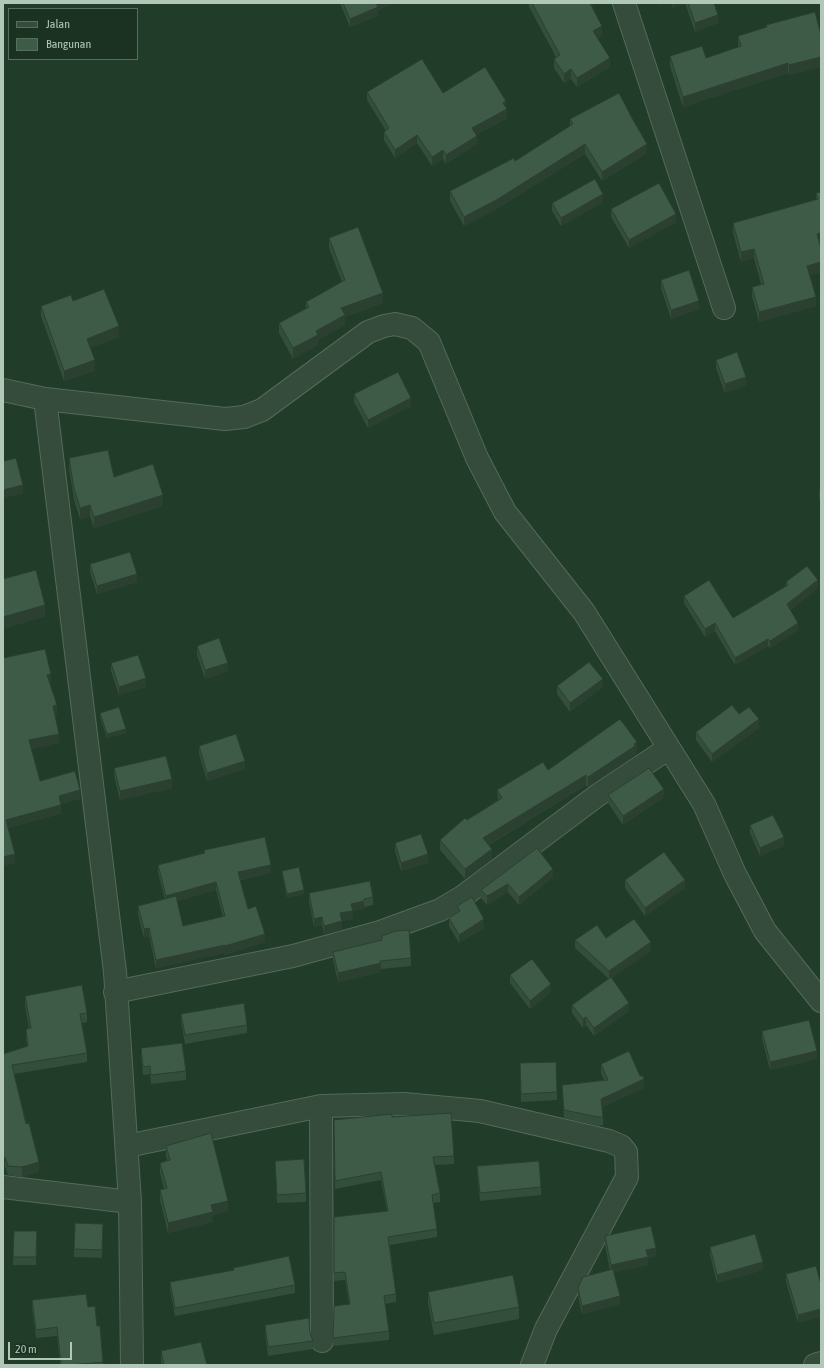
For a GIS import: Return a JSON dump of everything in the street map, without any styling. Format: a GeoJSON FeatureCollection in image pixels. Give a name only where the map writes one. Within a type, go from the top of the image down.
{"type":"FeatureCollection","features":[{"type":"Feature","properties":{"kind":"street"},"geometry":{"type":"LineString","coordinates":[[624,3],[724,308]]}},
{"type":"Feature","properties":{"kind":"street"},"geometry":{"type":"LineString","coordinates":[[3,390],[45,399],[225,419],[244,417],[262,410],[368,332],[384,326],[395,324],[412,328],[429,342],[477,458],[505,512],[584,612],[704,804],[735,874],[765,931],[821,1001]]}},
{"type":"Feature","properties":{"kind":"street"},"geometry":{"type":"LineString","coordinates":[[45,399],[115,972],[115,992],[130,1202],[132,1365]]}},
{"type":"Feature","properties":{"kind":"street"},"geometry":{"type":"LineString","coordinates":[[115,992],[293,956],[380,932],[440,910],[462,897],[598,795],[669,748]]}},
{"type":"Feature","properties":{"kind":"street"},"geometry":{"type":"LineString","coordinates":[[127,1146],[321,1106],[404,1104],[480,1111],[609,1141],[621,1146],[626,1152],[628,1170],[624,1185],[556,1308],[534,1356],[532,1365]]}},
{"type":"Feature","properties":{"kind":"street"},"geometry":{"type":"LineString","coordinates":[[321,1106],[322,1341]]}},
{"type":"Feature","properties":{"kind":"street"},"geometry":{"type":"LineString","coordinates":[[3,1187],[130,1202]]}},
{"type":"Feature","properties":{"kind":"street"},"geometry":{"type":"LineString","coordinates":[[814,1365],[821,1363]]}},
{"type":"Feature","properties":{"kind":"building"},"geometry":{"type":"Polygon","coordinates":[[[343,3],[376,3],[378,7],[350,19],[343,3]]]}},
{"type":"Feature","properties":{"kind":"building"},"geometry":{"type":"Polygon","coordinates":[[[532,3],[590,3],[602,26],[593,31],[610,58],[577,78],[571,69],[564,74],[554,59],[560,55],[532,3]]]}},
{"type":"Feature","properties":{"kind":"building"},"geometry":{"type":"Polygon","coordinates":[[[688,3],[714,3],[718,15],[695,23],[688,3]]]}},
{"type":"Feature","properties":{"kind":"building"},"geometry":{"type":"Polygon","coordinates":[[[815,12],[821,35],[821,57],[789,65],[788,63],[683,97],[670,56],[702,46],[706,58],[741,46],[738,36],[767,27],[766,25],[815,12]]]}},
{"type":"Feature","properties":{"kind":"building"},"geometry":{"type":"Polygon","coordinates":[[[422,59],[443,93],[485,67],[506,101],[503,103],[507,109],[472,128],[477,136],[446,155],[443,150],[432,157],[417,135],[395,150],[384,132],[389,128],[367,92],[422,59]]]}},
{"type":"Feature","properties":{"kind":"building"},"geometry":{"type":"Polygon","coordinates":[[[619,93],[647,144],[602,172],[585,144],[498,199],[464,217],[450,191],[514,158],[515,161],[573,124],[570,119],[619,93]]]}},
{"type":"Feature","properties":{"kind":"building"},"geometry":{"type":"Polygon","coordinates":[[[595,179],[603,194],[561,218],[552,203],[595,179]]]}},
{"type":"Feature","properties":{"kind":"building"},"geometry":{"type":"Polygon","coordinates":[[[659,183],[676,214],[629,240],[611,209],[659,183]]]}},
{"type":"Feature","properties":{"kind":"building"},"geometry":{"type":"Polygon","coordinates":[[[821,192],[821,233],[817,234],[821,248],[821,262],[807,266],[816,297],[759,312],[752,287],[764,284],[754,249],[741,252],[733,223],[818,199],[816,193],[821,192]]]}},
{"type":"Feature","properties":{"kind":"building"},"geometry":{"type":"Polygon","coordinates":[[[358,227],[383,293],[341,308],[345,315],[316,331],[318,335],[293,348],[279,323],[309,307],[306,302],[345,280],[329,238],[358,227]]]}},
{"type":"Feature","properties":{"kind":"building"},"geometry":{"type":"Polygon","coordinates":[[[689,270],[699,301],[671,310],[661,280],[689,270]]]}},
{"type":"Feature","properties":{"kind":"building"},"geometry":{"type":"Polygon","coordinates":[[[104,289],[119,326],[87,339],[95,360],[64,371],[41,306],[71,295],[73,301],[104,289]]]}},
{"type":"Feature","properties":{"kind":"building"},"geometry":{"type":"Polygon","coordinates":[[[737,352],[746,377],[725,384],[716,360],[737,352]]]}},
{"type":"Feature","properties":{"kind":"building"},"geometry":{"type":"Polygon","coordinates":[[[398,372],[411,398],[368,420],[354,394],[398,372]]]}},
{"type":"Feature","properties":{"kind":"building"},"geometry":{"type":"Polygon","coordinates":[[[108,450],[114,477],[153,464],[163,495],[94,517],[90,505],[80,508],[74,489],[69,458],[108,450]]]}},
{"type":"Feature","properties":{"kind":"building"},"geometry":{"type":"Polygon","coordinates":[[[3,454],[4,461],[16,458],[23,485],[3,490],[3,454]]]}},
{"type":"Feature","properties":{"kind":"building"},"geometry":{"type":"Polygon","coordinates":[[[130,552],[137,574],[97,586],[90,564],[130,552]]]}},
{"type":"Feature","properties":{"kind":"building"},"geometry":{"type":"Polygon","coordinates":[[[807,566],[818,580],[787,604],[798,623],[770,641],[768,639],[735,658],[715,623],[705,629],[684,596],[709,580],[733,618],[788,585],[786,582],[807,566]]]}},
{"type":"Feature","properties":{"kind":"building"},"geometry":{"type":"Polygon","coordinates":[[[36,570],[45,605],[3,617],[3,579],[36,570]]]}},
{"type":"Feature","properties":{"kind":"building"},"geometry":{"type":"Polygon","coordinates":[[[219,638],[228,663],[205,670],[197,646],[219,638]]]}},
{"type":"Feature","properties":{"kind":"building"},"geometry":{"type":"Polygon","coordinates":[[[45,649],[51,674],[47,675],[57,705],[53,706],[59,734],[29,740],[40,781],[75,771],[80,790],[59,796],[61,805],[6,820],[15,854],[3,857],[3,658],[45,649]]]}},
{"type":"Feature","properties":{"kind":"building"},"geometry":{"type":"Polygon","coordinates":[[[138,655],[146,678],[119,687],[111,663],[138,655]]]}},
{"type":"Feature","properties":{"kind":"building"},"geometry":{"type":"Polygon","coordinates":[[[589,662],[603,679],[570,703],[557,686],[589,662]]]}},
{"type":"Feature","properties":{"kind":"building"},"geometry":{"type":"Polygon","coordinates":[[[732,705],[739,714],[749,707],[759,719],[712,754],[696,732],[732,705]]]}},
{"type":"Feature","properties":{"kind":"building"},"geometry":{"type":"Polygon","coordinates":[[[119,707],[126,729],[107,734],[100,713],[119,707]]]}},
{"type":"Feature","properties":{"kind":"building"},"geometry":{"type":"Polygon","coordinates":[[[620,719],[637,742],[634,744],[635,746],[588,777],[586,775],[483,838],[492,849],[465,869],[440,840],[465,818],[467,820],[502,798],[497,790],[543,762],[548,770],[620,719]]]}},
{"type":"Feature","properties":{"kind":"building"},"geometry":{"type":"Polygon","coordinates":[[[236,734],[245,761],[207,773],[199,746],[236,734]]]}},
{"type":"Feature","properties":{"kind":"building"},"geometry":{"type":"Polygon","coordinates":[[[166,756],[172,779],[120,791],[114,768],[166,756]]]}},
{"type":"Feature","properties":{"kind":"building"},"geometry":{"type":"Polygon","coordinates":[[[649,768],[664,789],[623,816],[608,795],[649,768]]]}},
{"type":"Feature","properties":{"kind":"building"},"geometry":{"type":"Polygon","coordinates":[[[773,815],[784,837],[760,848],[750,825],[773,815]]]}},
{"type":"Feature","properties":{"kind":"building"},"geometry":{"type":"Polygon","coordinates":[[[421,834],[428,854],[401,863],[395,843],[421,834]]]}},
{"type":"Feature","properties":{"kind":"building"},"geometry":{"type":"Polygon","coordinates":[[[265,837],[271,865],[238,872],[248,909],[256,906],[265,934],[225,946],[156,960],[149,928],[144,929],[138,906],[176,896],[183,926],[225,916],[216,882],[166,896],[158,865],[205,853],[204,850],[265,837]]]}},
{"type":"Feature","properties":{"kind":"building"},"geometry":{"type":"Polygon","coordinates":[[[537,848],[553,869],[519,897],[508,884],[487,896],[481,890],[537,848]]]}},
{"type":"Feature","properties":{"kind":"building"},"geometry":{"type":"Polygon","coordinates":[[[664,852],[685,880],[645,908],[625,880],[664,852]]]}},
{"type":"Feature","properties":{"kind":"building"},"geometry":{"type":"Polygon","coordinates":[[[299,867],[304,890],[287,894],[282,871],[299,867]]]}},
{"type":"Feature","properties":{"kind":"building"},"geometry":{"type":"Polygon","coordinates":[[[370,881],[373,897],[351,904],[353,911],[340,913],[342,921],[324,926],[322,917],[314,919],[309,893],[370,881]]]}},
{"type":"Feature","properties":{"kind":"building"},"geometry":{"type":"Polygon","coordinates":[[[472,897],[484,919],[459,935],[449,918],[460,911],[457,906],[472,897]]]}},
{"type":"Feature","properties":{"kind":"building"},"geometry":{"type":"Polygon","coordinates":[[[634,919],[651,942],[609,971],[575,940],[597,925],[606,938],[634,919]]]}},
{"type":"Feature","properties":{"kind":"building"},"geometry":{"type":"Polygon","coordinates":[[[409,930],[411,958],[380,961],[381,963],[338,973],[333,952],[382,940],[382,936],[396,931],[409,930]]]}},
{"type":"Feature","properties":{"kind":"building"},"geometry":{"type":"Polygon","coordinates":[[[532,959],[551,984],[530,1001],[510,975],[532,959]]]}},
{"type":"Feature","properties":{"kind":"building"},"geometry":{"type":"Polygon","coordinates":[[[611,977],[629,1003],[594,1028],[586,1017],[583,1019],[572,1005],[611,977]]]}},
{"type":"Feature","properties":{"kind":"building"},"geometry":{"type":"Polygon","coordinates":[[[82,985],[87,1013],[80,1014],[87,1053],[12,1065],[26,1124],[29,1123],[39,1162],[22,1167],[8,1166],[5,1157],[3,1158],[3,1054],[28,1046],[26,1029],[31,1028],[25,996],[82,985]]]}},
{"type":"Feature","properties":{"kind":"building"},"geometry":{"type":"Polygon","coordinates":[[[244,1003],[247,1025],[185,1035],[181,1014],[244,1003]]]}},
{"type":"Feature","properties":{"kind":"building"},"geometry":{"type":"Polygon","coordinates":[[[809,1020],[817,1051],[770,1062],[762,1031],[809,1020]]]}},
{"type":"Feature","properties":{"kind":"building"},"geometry":{"type":"Polygon","coordinates":[[[182,1043],[186,1071],[151,1075],[150,1066],[143,1067],[141,1048],[182,1043]]]}},
{"type":"Feature","properties":{"kind":"building"},"geometry":{"type":"Polygon","coordinates":[[[629,1051],[640,1076],[643,1076],[644,1079],[601,1099],[603,1117],[564,1110],[562,1085],[608,1080],[601,1064],[629,1051]]]}},
{"type":"Feature","properties":{"kind":"building"},"geometry":{"type":"Polygon","coordinates":[[[556,1062],[557,1092],[521,1094],[520,1063],[556,1062]]]}},
{"type":"Feature","properties":{"kind":"building"},"geometry":{"type":"Polygon","coordinates":[[[451,1113],[454,1156],[433,1157],[440,1193],[432,1195],[437,1229],[388,1237],[396,1294],[384,1296],[389,1331],[333,1338],[334,1306],[350,1304],[345,1272],[334,1273],[334,1217],[388,1211],[381,1172],[335,1181],[334,1120],[392,1114],[392,1117],[451,1113]]]}},
{"type":"Feature","properties":{"kind":"building"},"geometry":{"type":"Polygon","coordinates":[[[211,1133],[228,1201],[211,1205],[213,1212],[168,1223],[160,1190],[167,1188],[160,1163],[170,1160],[166,1146],[211,1133]]]}},
{"type":"Feature","properties":{"kind":"building"},"geometry":{"type":"Polygon","coordinates":[[[304,1159],[306,1193],[277,1195],[275,1161],[304,1159]]]}},
{"type":"Feature","properties":{"kind":"building"},"geometry":{"type":"Polygon","coordinates":[[[539,1161],[541,1187],[480,1193],[477,1166],[539,1161]]]}},
{"type":"Feature","properties":{"kind":"building"},"geometry":{"type":"Polygon","coordinates":[[[75,1223],[103,1224],[102,1250],[74,1249],[75,1223]]]}},
{"type":"Feature","properties":{"kind":"building"},"geometry":{"type":"Polygon","coordinates":[[[651,1226],[656,1248],[646,1250],[648,1257],[611,1265],[605,1236],[651,1226]]]}},
{"type":"Feature","properties":{"kind":"building"},"geometry":{"type":"Polygon","coordinates":[[[14,1231],[37,1231],[36,1257],[13,1257],[14,1231]]]}},
{"type":"Feature","properties":{"kind":"building"},"geometry":{"type":"Polygon","coordinates":[[[755,1234],[763,1262],[717,1275],[710,1247],[755,1234]]]}},
{"type":"Feature","properties":{"kind":"building"},"geometry":{"type":"Polygon","coordinates":[[[289,1256],[295,1285],[175,1308],[170,1282],[234,1270],[233,1268],[289,1256]]]}},
{"type":"Feature","properties":{"kind":"building"},"geometry":{"type":"Polygon","coordinates":[[[816,1266],[821,1285],[821,1309],[798,1315],[786,1274],[816,1266]]]}},
{"type":"Feature","properties":{"kind":"building"},"geometry":{"type":"Polygon","coordinates":[[[613,1269],[620,1296],[582,1306],[578,1288],[583,1277],[613,1269]]]}},
{"type":"Feature","properties":{"kind":"building"},"geometry":{"type":"Polygon","coordinates":[[[513,1275],[519,1307],[434,1323],[428,1292],[513,1275]]]}},
{"type":"Feature","properties":{"kind":"building"},"geometry":{"type":"Polygon","coordinates":[[[86,1294],[88,1307],[95,1306],[97,1326],[100,1326],[103,1362],[61,1365],[57,1327],[36,1330],[32,1300],[86,1294]]]}},
{"type":"Feature","properties":{"kind":"building"},"geometry":{"type":"Polygon","coordinates":[[[309,1318],[310,1333],[313,1341],[268,1347],[265,1325],[309,1318]]]}},
{"type":"Feature","properties":{"kind":"building"},"geometry":{"type":"Polygon","coordinates":[[[201,1342],[207,1365],[164,1365],[161,1351],[201,1342]]]}}]}
